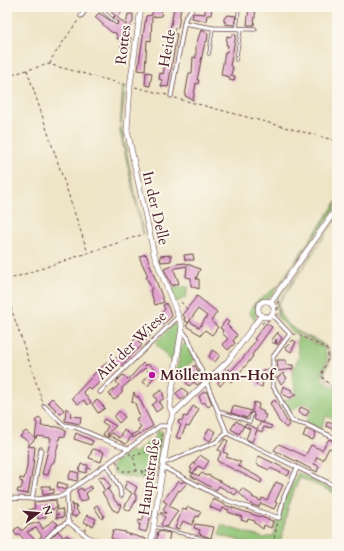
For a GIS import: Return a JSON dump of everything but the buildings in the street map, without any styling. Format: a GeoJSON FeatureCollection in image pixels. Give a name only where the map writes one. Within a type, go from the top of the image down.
{"type":"FeatureCollection","features":[{"type":"Feature","properties":{"kind":"street"},"geometry":{"type":"LineString","coordinates":[[81,16],[88,7]]}},
{"type":"Feature","properties":{"kind":"street","name":"Rottes"},"geometry":{"type":"LineString","coordinates":[[129,85],[141,7]]}},
{"type":"Feature","properties":{"kind":"street","name":"Heide"},"geometry":{"type":"LineString","coordinates":[[171,96],[184,23],[193,7]]}},
{"type":"Feature","properties":{"kind":"street"},"geometry":{"type":"LineString","coordinates":[[184,23],[213,28],[255,29]]}},
{"type":"Feature","properties":{"kind":"street","name":"In der Delle"},"geometry":{"type":"LineString","coordinates":[[129,85],[127,135],[147,234],[157,265],[179,316],[182,330],[171,397],[170,407],[173,414]]}},
{"type":"Feature","properties":{"kind":"street"},"geometry":{"type":"LineString","coordinates":[[271,302],[337,208]]}},
{"type":"Feature","properties":{"kind":"street"},"geometry":{"type":"LineString","coordinates":[[261,316],[258,311],[259,305],[264,301],[271,302]]}},
{"type":"Feature","properties":{"kind":"street"},"geometry":{"type":"LineString","coordinates":[[271,302],[274,310],[274,317],[290,334],[273,357],[274,389],[292,421],[307,425],[337,439]]}},
{"type":"Feature","properties":{"kind":"street","name":"Auf der Wiese"},"geometry":{"type":"LineString","coordinates":[[100,392],[179,316]]}},
{"type":"Feature","properties":{"kind":"street"},"geometry":{"type":"LineString","coordinates":[[261,316],[274,317]]}},
{"type":"Feature","properties":{"kind":"street"},"geometry":{"type":"LineString","coordinates":[[173,414],[206,384],[238,349],[261,316]]}},
{"type":"Feature","properties":{"kind":"street","name":"In der Delle"},"geometry":{"type":"LineString","coordinates":[[182,330],[188,338],[227,433]]}},
{"type":"Feature","properties":{"kind":"street"},"geometry":{"type":"LineString","coordinates":[[44,406],[64,425],[75,427],[127,450]]}},
{"type":"Feature","properties":{"kind":"street","name":"Hauptstraße"},"geometry":{"type":"LineString","coordinates":[[151,544],[162,474],[166,426],[173,414]]}},
{"type":"Feature","properties":{"kind":"street"},"geometry":{"type":"LineString","coordinates":[[7,498],[56,498],[67,493],[160,426],[166,426]]}},
{"type":"Feature","properties":{"kind":"street"},"geometry":{"type":"LineString","coordinates":[[162,463],[216,442],[227,433],[337,487]]}},
{"type":"Feature","properties":{"kind":"street"},"geometry":{"type":"LineString","coordinates":[[32,499],[41,449]]}},
{"type":"Feature","properties":{"kind":"street"},"geometry":{"type":"LineString","coordinates":[[162,463],[226,500],[279,518],[286,492],[297,468]]}},
{"type":"Feature","properties":{"kind":"street"},"geometry":{"type":"LineString","coordinates":[[107,465],[120,489],[121,496]]}},
{"type":"Feature","properties":{"kind":"street"},"geometry":{"type":"LineString","coordinates":[[67,493],[68,522],[83,534],[109,544]]}},
{"type":"Feature","properties":{"kind":"street"},"geometry":{"type":"LineString","coordinates":[[41,544],[56,529],[68,522]]}},
{"type":"Feature","properties":{"kind":"lane"},"geometry":{"type":"LineString","coordinates":[[99,7],[116,23]]}},
{"type":"Feature","properties":{"kind":"lane"},"geometry":{"type":"LineString","coordinates":[[236,29],[239,7]]}},
{"type":"Feature","properties":{"kind":"lane"},"geometry":{"type":"LineString","coordinates":[[209,54],[213,28]]}},
{"type":"Feature","properties":{"kind":"lane"},"geometry":{"type":"LineString","coordinates":[[236,60],[241,29]]}},
{"type":"Feature","properties":{"kind":"lane"},"geometry":{"type":"LineString","coordinates":[[218,412],[250,422],[252,414]]}},
{"type":"Feature","properties":{"kind":"lane"},"geometry":{"type":"LineString","coordinates":[[154,526],[208,540]]}},
{"type":"Feature","properties":{"kind":"lane"},"geometry":{"type":"LineString","coordinates":[[7,540],[11,540],[15,544]]}},
{"type":"Feature","properties":{"kind":"path"},"geometry":{"type":"LineString","coordinates":[[50,64],[52,58],[81,16]]}},
{"type":"Feature","properties":{"kind":"path"},"geometry":{"type":"LineString","coordinates":[[7,76],[50,64],[337,141]]}},
{"type":"Feature","properties":{"kind":"path"},"geometry":{"type":"LineString","coordinates":[[27,70],[88,253]]}},
{"type":"Feature","properties":{"kind":"path"},"geometry":{"type":"LineString","coordinates":[[126,91],[129,85]]}},
{"type":"Feature","properties":{"kind":"path"},"geometry":{"type":"LineString","coordinates":[[7,280],[147,234],[146,239]]}},
{"type":"Feature","properties":{"kind":"path"},"geometry":{"type":"LineString","coordinates":[[7,296],[44,406]]}},
{"type":"Feature","properties":{"kind":"path"},"geometry":{"type":"LineString","coordinates":[[259,328],[264,321],[273,321],[274,317],[278,316],[277,302],[281,296]]}},
{"type":"Feature","properties":{"kind":"path"},"geometry":{"type":"LineString","coordinates":[[181,302],[187,308]]}},
{"type":"Feature","properties":{"kind":"path"},"geometry":{"type":"LineString","coordinates":[[290,334],[299,335],[326,348],[328,356],[322,370],[322,377],[325,382],[337,388]]}},
{"type":"Feature","properties":{"kind":"path"},"geometry":{"type":"LineString","coordinates":[[162,463],[160,455],[166,426]]}},
{"type":"Feature","properties":{"kind":"path"},"geometry":{"type":"LineString","coordinates":[[152,452],[154,448]]}},
{"type":"Feature","properties":{"kind":"path"},"geometry":{"type":"LineString","coordinates":[[127,450],[133,456],[137,471]]}},
{"type":"Feature","properties":{"kind":"path"},"geometry":{"type":"LineString","coordinates":[[133,456],[148,452],[160,455]]}},
{"type":"Feature","properties":{"kind":"path"},"geometry":{"type":"LineString","coordinates":[[148,452],[151,463]]}},
{"type":"Feature","properties":{"kind":"path"},"geometry":{"type":"LineString","coordinates":[[142,470],[142,475],[147,475],[147,471],[151,463],[160,455]]}},
{"type":"Feature","properties":{"kind":"path"},"geometry":{"type":"LineString","coordinates":[[114,459],[122,471],[142,470],[154,475],[162,474]]}},
{"type":"Feature","properties":{"kind":"path"},"geometry":{"type":"LineString","coordinates":[[193,463],[200,467]]}},
{"type":"Feature","properties":{"kind":"path"},"geometry":{"type":"LineString","coordinates":[[273,544],[279,518]]}},
{"type":"Feature","properties":{"kind":"path"},"geometry":{"type":"LineString","coordinates":[[83,534],[88,524]]}},
{"type":"Feature","properties":{"kind":"green space"},"geometry":{"type":"Polygon","coordinates":[[[123,85],[125,88],[121,126],[143,233],[120,131],[123,85]]]}},
{"type":"Feature","properties":{"kind":"green space"},"geometry":{"type":"Polygon","coordinates":[[[337,201],[334,210],[272,295],[258,304],[255,321],[249,312],[255,303],[278,286],[337,201]]]}},
{"type":"Feature","properties":{"kind":"green space"},"geometry":{"type":"Polygon","coordinates":[[[337,212],[277,299],[277,317],[276,300],[337,212]]]}},
{"type":"Feature","properties":{"kind":"green space"},"geometry":{"type":"Polygon","coordinates":[[[188,287],[186,297],[176,302],[170,289],[188,287]]]}},
{"type":"Feature","properties":{"kind":"green space"},"geometry":{"type":"Polygon","coordinates":[[[278,304],[281,315],[287,323],[295,330],[321,343],[327,348],[300,334],[293,333],[278,318],[278,304]]]}},
{"type":"Feature","properties":{"kind":"green space"},"geometry":{"type":"Polygon","coordinates":[[[174,324],[178,327],[172,362],[155,343],[174,324]]]}},
{"type":"Feature","properties":{"kind":"green space"},"geometry":{"type":"Polygon","coordinates":[[[298,336],[324,348],[327,356],[322,376],[325,382],[337,389],[337,420],[326,416],[320,430],[305,423],[313,407],[304,403],[289,412],[283,401],[297,394],[292,378],[293,370],[299,356],[297,341],[298,336]]]}},
{"type":"Feature","properties":{"kind":"green space"},"geometry":{"type":"Polygon","coordinates":[[[187,340],[194,360],[176,375],[181,348],[187,340]]]}},
{"type":"Feature","properties":{"kind":"green space"},"geometry":{"type":"Polygon","coordinates":[[[330,356],[326,369],[325,375],[329,382],[323,374],[330,356]]]}},
{"type":"Feature","properties":{"kind":"green space"},"geometry":{"type":"Polygon","coordinates":[[[159,430],[162,431],[154,482],[114,474],[112,467],[115,462],[131,450],[134,453],[157,436],[155,433],[159,430]]]}},
{"type":"Feature","properties":{"kind":"green space"},"geometry":{"type":"Polygon","coordinates":[[[298,473],[337,491],[337,494],[300,478],[290,499],[280,544],[252,544],[219,535],[221,525],[264,538],[274,535],[277,521],[280,522],[284,499],[298,473]]]}},
{"type":"Feature","properties":{"kind":"place","name":"Möllemann-Hof"},"geometry":{"type":"Point","coordinates":[152,375]}}]}
